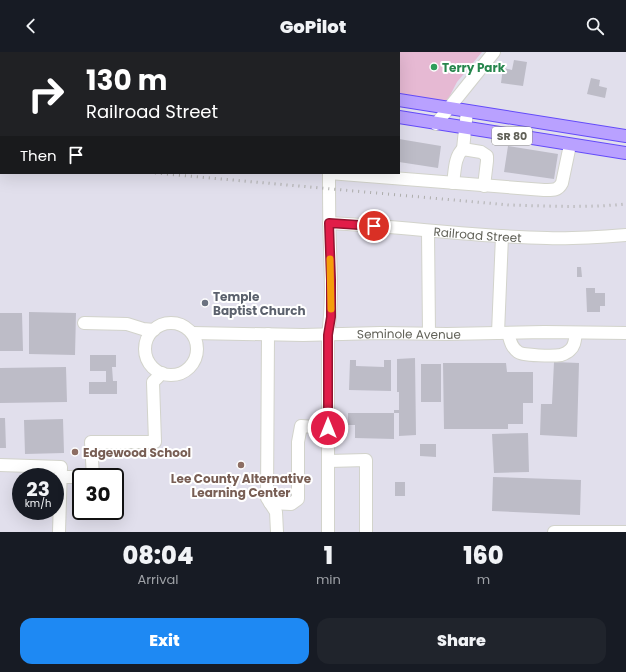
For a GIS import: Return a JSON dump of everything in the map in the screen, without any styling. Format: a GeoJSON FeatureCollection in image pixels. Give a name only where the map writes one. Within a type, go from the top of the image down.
{"type":"FeatureCollection","features":[{"type":"Feature","properties":{"kind":"main road","name":"SR 80"},"geometry":{"type":"LineString","coordinates":[[400,100],[626,136]]}},
{"type":"Feature","properties":{"kind":"main road","name":"SR 80"},"geometry":{"type":"LineString","coordinates":[[400,117],[626,153]]}},
{"type":"Feature","properties":{"kind":"street"},"geometry":{"type":"LineString","coordinates":[[436,124],[494,52]]}},
{"type":"Feature","properties":{"kind":"street"},"geometry":{"type":"LineString","coordinates":[[453,183],[457,156],[462,148],[467,111]]}},
{"type":"Feature","properties":{"kind":"street"},"geometry":{"type":"LineString","coordinates":[[341,174],[484,186],[555,190],[560,187],[562,183],[570,145]]}},
{"type":"Feature","properties":{"kind":"street"},"geometry":{"type":"LineString","coordinates":[[462,148],[481,152],[487,156],[484,186]]}},
{"type":"Feature","properties":{"kind":"street"},"geometry":{"type":"LineString","coordinates":[[328,532],[328,335],[331,309],[329,174]]}},
{"type":"Feature","properties":{"kind":"street","name":"Railroad Street"},"geometry":{"type":"LineString","coordinates":[[329,223],[502,236],[553,238],[626,236]]}},
{"type":"Feature","properties":{"kind":"street"},"geometry":{"type":"LineString","coordinates":[[428,231],[429,334]]}},
{"type":"Feature","properties":{"kind":"street"},"geometry":{"type":"LineString","coordinates":[[502,236],[503,333],[514,349],[519,354],[562,355],[570,350],[574,343],[576,333]]}},
{"type":"Feature","properties":{"kind":"street"},"geometry":{"type":"LineString","coordinates":[[84,323],[127,324],[143,329],[154,330]]}},
{"type":"Feature","properties":{"kind":"street"},"geometry":{"type":"LineString","coordinates":[[170,323],[178,324],[192,333],[198,349],[192,365],[186,370],[179,374],[170,375],[155,369],[149,362],[146,354],[148,337],[161,325],[170,323]]}},
{"type":"Feature","properties":{"kind":"street","name":"Seminole Avenue"},"geometry":{"type":"LineString","coordinates":[[192,333],[328,335],[381,333],[626,334]]}},
{"type":"Feature","properties":{"kind":"street"},"geometry":{"type":"LineString","coordinates":[[268,334],[267,498],[276,512],[277,532]]}},
{"type":"Feature","properties":{"kind":"street"},"geometry":{"type":"LineString","coordinates":[[64,477],[93,477],[91,442],[155,442],[153,382],[162,373]]}},
{"type":"Feature","properties":{"kind":"street"},"geometry":{"type":"LineString","coordinates":[[270,503],[291,504],[298,499],[298,442],[301,426],[328,428]]}},
{"type":"Feature","properties":{"kind":"street"},"geometry":{"type":"LineString","coordinates":[[329,461],[366,460],[366,532]]}},
{"type":"Feature","properties":{"kind":"street"},"geometry":{"type":"LineString","coordinates":[[0,465],[61,468]]}},
{"type":"Feature","properties":{"kind":"street"},"geometry":{"type":"LineString","coordinates":[[59,520],[59,532]]}},
{"type":"Feature","properties":{"kind":"street"},"geometry":{"type":"LineString","coordinates":[[554,532],[626,532]]}},
{"type":"Feature","properties":{"kind":"shaded area","name":"Terry Park"},"geometry":{"type":"Polygon","coordinates":[[[400,52],[482,52],[457,82],[445,105],[400,98],[400,52]]]}},
{"type":"Feature","properties":{"kind":"building"},"geometry":{"type":"Polygon","coordinates":[[[514,60],[527,62],[523,86],[501,83],[503,68],[512,70],[514,60]]]}},
{"type":"Feature","properties":{"kind":"building"},"geometry":{"type":"Polygon","coordinates":[[[591,78],[600,80],[599,86],[607,88],[605,98],[587,94],[591,78]]]}},
{"type":"Feature","properties":{"kind":"building"},"geometry":{"type":"Polygon","coordinates":[[[400,139],[441,146],[438,168],[400,162],[400,139]]]}},
{"type":"Feature","properties":{"kind":"building"},"geometry":{"type":"Polygon","coordinates":[[[508,146],[558,154],[554,179],[504,172],[508,146]]]}},
{"type":"Feature","properties":{"kind":"building"},"geometry":{"type":"Polygon","coordinates":[[[577,267],[581,267],[582,277],[577,277],[577,267]]]}},
{"type":"Feature","properties":{"kind":"building"},"geometry":{"type":"Polygon","coordinates":[[[586,288],[595,288],[595,293],[605,293],[605,306],[600,306],[600,312],[587,312],[586,288]]]}},
{"type":"Feature","properties":{"kind":"building"},"geometry":{"type":"Polygon","coordinates":[[[29,312],[76,313],[75,355],[29,354],[29,312]]]}},
{"type":"Feature","properties":{"kind":"building"},"geometry":{"type":"Polygon","coordinates":[[[0,313],[22,313],[23,351],[0,351],[0,313]]]}},
{"type":"Feature","properties":{"kind":"building"},"geometry":{"type":"Polygon","coordinates":[[[90,355],[116,355],[116,367],[112,367],[113,381],[117,381],[117,394],[89,394],[89,382],[106,382],[106,371],[90,371],[90,355]]]}},
{"type":"Feature","properties":{"kind":"building"},"geometry":{"type":"Polygon","coordinates":[[[415,358],[416,435],[399,436],[399,413],[394,413],[394,410],[399,410],[399,392],[397,392],[397,359],[415,358]]]}},
{"type":"Feature","properties":{"kind":"building"},"geometry":{"type":"Polygon","coordinates":[[[350,360],[356,360],[356,366],[384,367],[384,360],[391,360],[391,391],[349,390],[350,360]]]}},
{"type":"Feature","properties":{"kind":"building"},"geometry":{"type":"Polygon","coordinates":[[[554,362],[579,363],[577,437],[540,435],[541,404],[552,404],[554,362]]]}},
{"type":"Feature","properties":{"kind":"building"},"geometry":{"type":"Polygon","coordinates":[[[443,363],[506,363],[507,372],[533,372],[533,403],[523,403],[523,424],[508,424],[508,429],[444,429],[443,363]]]}},
{"type":"Feature","properties":{"kind":"building"},"geometry":{"type":"Polygon","coordinates":[[[421,364],[441,364],[441,402],[421,402],[421,364]]]}},
{"type":"Feature","properties":{"kind":"building"},"geometry":{"type":"Polygon","coordinates":[[[66,367],[67,402],[0,403],[0,368],[66,367]]]}},
{"type":"Feature","properties":{"kind":"building"},"geometry":{"type":"Polygon","coordinates":[[[348,413],[394,413],[394,439],[355,438],[355,425],[348,425],[348,413]]]}},
{"type":"Feature","properties":{"kind":"building"},"geometry":{"type":"Polygon","coordinates":[[[0,418],[5,418],[6,448],[0,448],[0,418]]]}},
{"type":"Feature","properties":{"kind":"building"},"geometry":{"type":"Polygon","coordinates":[[[63,419],[64,453],[25,454],[24,420],[63,419]]]}},
{"type":"Feature","properties":{"kind":"building"},"geometry":{"type":"Polygon","coordinates":[[[528,433],[529,472],[494,473],[492,434],[528,433]]]}},
{"type":"Feature","properties":{"kind":"building"},"geometry":{"type":"Polygon","coordinates":[[[420,444],[436,444],[436,457],[420,456],[420,444]]]}},
{"type":"Feature","properties":{"kind":"building"},"geometry":{"type":"Polygon","coordinates":[[[493,477],[581,480],[580,515],[492,511],[493,477]]]}},
{"type":"Feature","properties":{"kind":"building"},"geometry":{"type":"Polygon","coordinates":[[[395,482],[405,482],[405,496],[395,496],[395,482]]]}},
{"type":"Feature","properties":{"kind":"railway"},"geometry":{"type":"LineString","coordinates":[[166,174],[509,205],[582,206],[626,204]]}},
{"type":"Feature","properties":{"kind":"slow traffic"},"geometry":{"type":"LineString","coordinates":[[330,259],[331,309]]}},
{"type":"Feature","properties":{"kind":"place","name":"Terry Park"},"geometry":{"type":"Point","coordinates":[434,67]}},
{"type":"Feature","properties":{"kind":"place","name":"Temple Baptist Church"},"geometry":{"type":"Point","coordinates":[205,303]}},
{"type":"Feature","properties":{"kind":"place","name":"Edgewood School"},"geometry":{"type":"Point","coordinates":[75,452]}},
{"type":"Feature","properties":{"kind":"place","name":"Lee County Alternative Learning Center"},"geometry":{"type":"Point","coordinates":[241,465]}},
{"type":"Feature","properties":{"kind":"route"},"geometry":{"type":"LineString","coordinates":[[328,428],[328,335],[331,317],[329,223],[374,226]]}}]}
